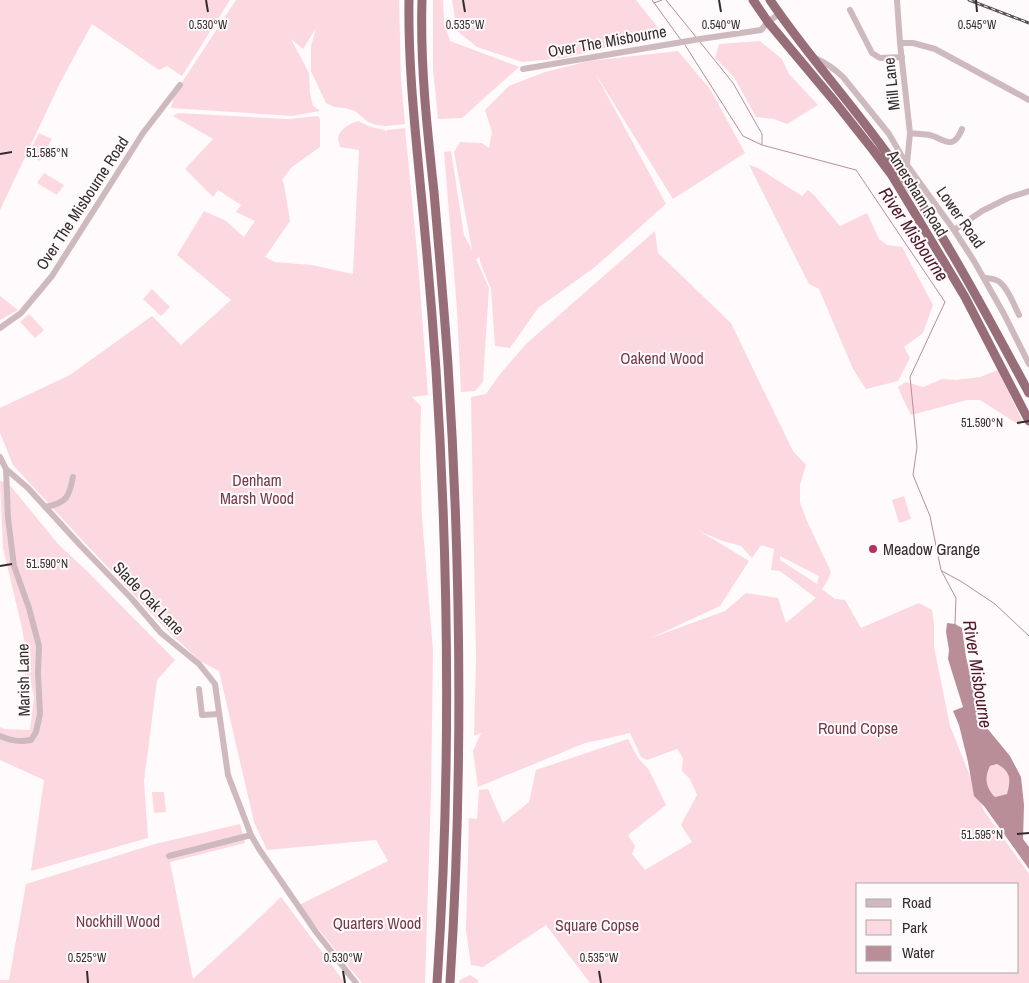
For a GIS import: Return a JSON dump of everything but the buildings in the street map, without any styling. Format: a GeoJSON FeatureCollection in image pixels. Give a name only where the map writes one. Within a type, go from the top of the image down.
{"type":"FeatureCollection","features":[{"type":"Feature","properties":{"kind":"highway"},"geometry":{"type":"LineString","coordinates":[[409,0],[411,88],[427,252],[436,377],[445,573],[446,727],[437,983]]}},
{"type":"Feature","properties":{"kind":"highway"},"geometry":{"type":"LineString","coordinates":[[422,0],[423,75],[446,331],[453,446],[458,731],[457,820],[450,983]]}},
{"type":"Feature","properties":{"kind":"highway","name":"Amersham Road"},"geometry":{"type":"LineString","coordinates":[[753,0],[768,22],[891,174],[965,298],[1029,421]]}},
{"type":"Feature","properties":{"kind":"highway"},"geometry":{"type":"LineString","coordinates":[[770,0],[884,148],[920,201],[975,293],[1029,394]]}},
{"type":"Feature","properties":{"kind":"street","name":"Mill Lane"},"geometry":{"type":"LineString","coordinates":[[897,0],[910,134],[907,165]]}},
{"type":"Feature","properties":{"kind":"street"},"geometry":{"type":"LineString","coordinates":[[850,10],[872,53],[880,58],[902,57]]}},
{"type":"Feature","properties":{"kind":"street","name":"Over The Misbourne"},"geometry":{"type":"LineString","coordinates":[[523,70],[679,42],[761,30],[779,14]]}},
{"type":"Feature","properties":{"kind":"street"},"geometry":{"type":"LineString","coordinates":[[900,44],[913,43],[935,49],[1029,100]]}},
{"type":"Feature","properties":{"kind":"street","name":"Lower Road"},"geometry":{"type":"LineString","coordinates":[[812,56],[836,70],[843,77],[889,134],[907,165],[954,230],[983,277],[1029,364]]}},
{"type":"Feature","properties":{"kind":"street","name":"Over The Misbourne Road"},"geometry":{"type":"LineString","coordinates":[[0,328],[21,313],[52,276],[144,133],[180,85]]}},
{"type":"Feature","properties":{"kind":"street"},"geometry":{"type":"LineString","coordinates":[[910,134],[931,136],[947,142],[958,139],[962,129]]}},
{"type":"Feature","properties":{"kind":"street"},"geometry":{"type":"LineString","coordinates":[[954,230],[982,211],[1008,198],[1029,191]]}},
{"type":"Feature","properties":{"kind":"street"},"geometry":{"type":"LineString","coordinates":[[983,277],[996,280],[1004,286],[1019,315]]}},
{"type":"Feature","properties":{"kind":"street","name":"Slade Oak Lane"},"geometry":{"type":"LineString","coordinates":[[0,457],[6,469],[28,488],[132,599],[161,633],[199,664],[215,684],[228,775],[258,848],[316,932],[356,983]]}},
{"type":"Feature","properties":{"kind":"street","name":"Marish Lane"},"geometry":{"type":"LineString","coordinates":[[0,736],[8,740],[20,742],[31,740],[36,732],[40,714],[39,646],[29,608],[14,566],[8,518],[6,469]]}},
{"type":"Feature","properties":{"kind":"street"},"geometry":{"type":"LineString","coordinates":[[45,507],[53,506],[65,500],[70,492],[73,477]]}},
{"type":"Feature","properties":{"kind":"street"},"geometry":{"type":"LineString","coordinates":[[199,689],[202,716],[219,714]]}},
{"type":"Feature","properties":{"kind":"street"},"geometry":{"type":"LineString","coordinates":[[169,856],[252,835]]}},
{"type":"Feature","properties":{"kind":"green space"},"geometry":{"type":"Polygon","coordinates":[[[0,0],[230,0],[182,76],[167,66],[159,70],[92,24],[60,83],[0,210],[0,0]]]}},
{"type":"Feature","properties":{"kind":"green space"},"geometry":{"type":"Polygon","coordinates":[[[236,0],[399,0],[401,79],[405,124],[376,125],[368,122],[355,111],[334,107],[326,103],[311,71],[311,46],[316,28],[303,49],[291,39],[309,73],[313,106],[320,111],[292,116],[171,108],[175,93],[236,0]]]}},
{"type":"Feature","properties":{"kind":"green space"},"geometry":{"type":"Polygon","coordinates":[[[433,0],[443,0],[444,22],[450,41],[519,67],[462,118],[438,119],[433,69],[433,0]]]}},
{"type":"Feature","properties":{"kind":"green space"},"geometry":{"type":"Polygon","coordinates":[[[452,0],[636,0],[663,34],[563,58],[522,62],[477,47],[457,31],[452,0]]]}},
{"type":"Feature","properties":{"kind":"green space"},"geometry":{"type":"Polygon","coordinates":[[[760,41],[782,59],[789,74],[818,105],[787,124],[774,119],[756,117],[734,77],[715,58],[719,44],[760,41]]]}},
{"type":"Feature","properties":{"kind":"green space"},"geometry":{"type":"Polygon","coordinates":[[[678,51],[710,89],[745,153],[673,199],[595,73],[666,204],[595,267],[538,308],[510,348],[495,346],[491,289],[480,262],[480,257],[476,259],[489,288],[483,382],[475,391],[461,392],[457,309],[444,152],[451,151],[464,235],[472,250],[454,152],[460,142],[482,143],[489,148],[492,132],[485,110],[509,86],[545,72],[589,61],[678,51]]]}},
{"type":"Feature","properties":{"kind":"green space","name":"Denham Marsh Wood"},"geometry":{"type":"Polygon","coordinates":[[[178,113],[288,119],[318,116],[320,119],[320,147],[292,167],[282,180],[290,221],[265,257],[275,262],[312,265],[353,274],[359,150],[340,147],[339,135],[346,127],[358,121],[371,127],[385,130],[385,132],[387,130],[405,128],[428,395],[412,397],[421,406],[422,517],[433,651],[425,983],[362,983],[299,905],[388,861],[376,840],[267,850],[254,822],[219,671],[200,661],[167,630],[13,465],[0,433],[0,408],[70,375],[152,316],[181,345],[231,300],[177,255],[204,211],[226,221],[244,237],[255,221],[236,212],[241,205],[218,190],[213,197],[185,169],[213,139],[173,116],[178,113]]]}},
{"type":"Feature","properties":{"kind":"green space"},"geometry":{"type":"Polygon","coordinates":[[[39,133],[52,139],[40,161],[28,154],[39,133]]]}},
{"type":"Feature","properties":{"kind":"green space"},"geometry":{"type":"Polygon","coordinates":[[[749,165],[758,168],[802,196],[808,190],[840,226],[867,213],[879,239],[887,245],[902,247],[933,305],[923,333],[904,347],[910,358],[898,381],[866,389],[853,369],[819,289],[809,284],[749,165]]]}},
{"type":"Feature","properties":{"kind":"green space"},"geometry":{"type":"Polygon","coordinates":[[[44,173],[64,185],[57,195],[37,183],[44,173]]]}},
{"type":"Feature","properties":{"kind":"green space"},"geometry":{"type":"Polygon","coordinates":[[[655,231],[658,253],[731,323],[793,451],[806,465],[800,485],[800,502],[831,572],[822,589],[835,599],[845,600],[861,628],[919,603],[932,610],[934,647],[950,726],[984,811],[1029,874],[1029,983],[590,983],[546,925],[483,967],[471,965],[466,931],[469,818],[477,819],[479,790],[488,789],[503,823],[529,802],[536,770],[628,739],[638,758],[649,770],[666,805],[628,835],[635,846],[632,854],[645,870],[692,842],[681,825],[697,795],[690,779],[682,771],[683,758],[677,749],[647,760],[641,757],[630,733],[585,743],[478,787],[473,751],[481,733],[474,736],[476,659],[471,397],[486,394],[500,374],[526,344],[655,231]],[[698,531],[749,561],[720,606],[651,638],[725,611],[746,593],[778,598],[786,623],[816,598],[780,571],[771,570],[774,549],[761,545],[752,558],[741,546],[698,531]],[[780,556],[780,560],[817,584],[819,576],[780,556]]]}},
{"type":"Feature","properties":{"kind":"green space"},"geometry":{"type":"Polygon","coordinates":[[[152,289],[170,307],[161,316],[143,299],[152,289]]]}},
{"type":"Feature","properties":{"kind":"green space"},"geometry":{"type":"Polygon","coordinates":[[[0,296],[18,310],[0,320],[0,296]]]}},
{"type":"Feature","properties":{"kind":"green space"},"geometry":{"type":"Polygon","coordinates":[[[29,314],[44,330],[35,338],[20,322],[29,314]]]}},
{"type":"Feature","properties":{"kind":"green space"},"geometry":{"type":"Polygon","coordinates":[[[998,370],[1023,422],[1019,425],[980,400],[967,400],[911,415],[898,387],[906,382],[923,387],[942,379],[956,380],[980,377],[998,370]]]}},
{"type":"Feature","properties":{"kind":"green space"},"geometry":{"type":"Polygon","coordinates":[[[0,481],[9,484],[58,544],[175,660],[157,680],[144,781],[148,838],[31,871],[44,780],[0,760],[0,727],[4,729],[30,730],[34,697],[31,683],[26,684],[24,663],[28,662],[3,548],[0,481]]]}},
{"type":"Feature","properties":{"kind":"green space"},"geometry":{"type":"Polygon","coordinates":[[[904,496],[911,519],[899,523],[892,500],[904,496]]]}},
{"type":"Feature","properties":{"kind":"green space"},"geometry":{"type":"Polygon","coordinates":[[[997,764],[1009,776],[1009,784],[1007,794],[995,797],[988,786],[987,775],[990,766],[997,764]]]}},
{"type":"Feature","properties":{"kind":"green space"},"geometry":{"type":"Polygon","coordinates":[[[152,792],[164,792],[166,812],[154,813],[152,792]]]}},
{"type":"Feature","properties":{"kind":"green space","name":"Nockhill Wood"},"geometry":{"type":"Polygon","coordinates":[[[240,824],[245,843],[170,862],[193,979],[281,897],[345,983],[0,983],[0,980],[9,980],[26,884],[155,844],[240,824]]]}},
{"type":"Feature","properties":{"kind":"green space"},"geometry":{"type":"Polygon","coordinates":[[[470,975],[478,980],[478,983],[459,983],[460,980],[470,975]]]}},
{"type":"Feature","properties":{"kind":"water"},"geometry":{"type":"Polygon","coordinates":[[[947,623],[955,624],[962,628],[966,657],[982,722],[1010,756],[1021,777],[1024,805],[1023,839],[1029,847],[1029,869],[984,806],[974,796],[959,725],[953,711],[963,707],[948,659],[949,650],[946,632],[947,623]],[[997,764],[990,766],[987,775],[988,786],[995,797],[1007,794],[1009,780],[1005,770],[997,764]]]}},
{"type":"Feature","properties":{"kind":"waterway","name":"River Misbourne"},"geometry":{"type":"LineString","coordinates":[[652,0],[681,40]]}},
{"type":"Feature","properties":{"kind":"waterway","name":"River Misbourne"},"geometry":{"type":"LineString","coordinates":[[654,3],[662,0]]}},
{"type":"Feature","properties":{"kind":"waterway","name":"River Misbourne"},"geometry":{"type":"LineString","coordinates":[[666,0],[696,37]]}},
{"type":"Feature","properties":{"kind":"waterway","name":"River Misbourne"},"geometry":{"type":"LineString","coordinates":[[700,42],[733,83],[762,134],[762,144]]}},
{"type":"Feature","properties":{"kind":"waterway","name":"River Misbourne"},"geometry":{"type":"LineString","coordinates":[[685,45],[743,136],[762,145],[856,170],[945,302],[910,377],[917,447],[913,475],[930,516],[941,570],[956,598],[955,624]]}},
{"type":"Feature","properties":{"kind":"waterway"},"geometry":{"type":"LineString","coordinates":[[942,571],[995,604],[1029,636]]}},
{"type":"Feature","properties":{"kind":"railway"},"geometry":{"type":"LineString","coordinates":[[969,0],[1029,23]]}},
{"type":"Feature","properties":{"kind":"place","name":"Meadow Grange"},"geometry":{"type":"Point","coordinates":[873,549]}},
{"type":"Feature","properties":{"kind":"park label","name":"Oakend Wood"},"geometry":{"type":"Point","coordinates":[662,358]}},
{"type":"Feature","properties":{"kind":"park label","name":"Round Copse"},"geometry":{"type":"Point","coordinates":[858,728]}},
{"type":"Feature","properties":{"kind":"park label","name":"Quarters Wood"},"geometry":{"type":"Point","coordinates":[377,923]}},
{"type":"Feature","properties":{"kind":"park label","name":"Square Copse"},"geometry":{"type":"Point","coordinates":[597,925]}}]}
